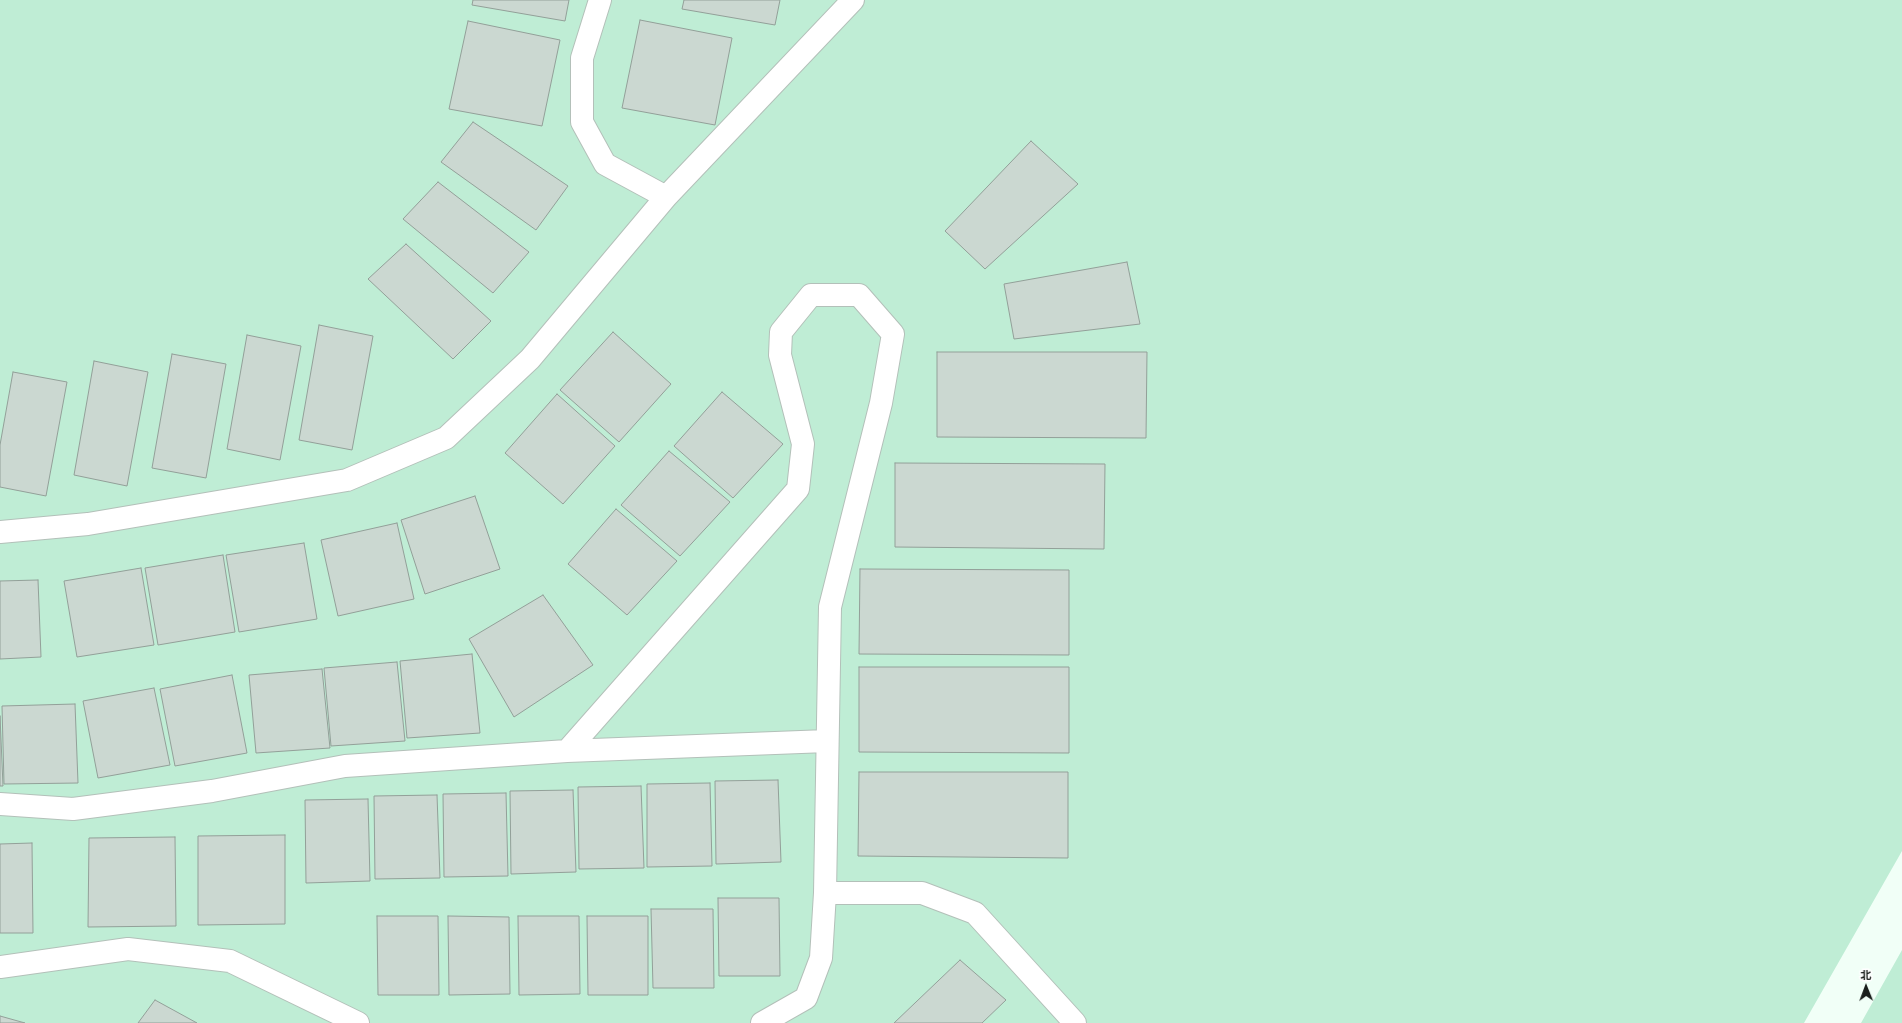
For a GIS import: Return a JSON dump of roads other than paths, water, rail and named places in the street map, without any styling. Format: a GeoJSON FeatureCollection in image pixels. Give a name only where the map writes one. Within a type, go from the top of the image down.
{"type":"FeatureCollection","features":[{"type":"Feature","properties":{"kind":"street"},"geometry":{"type":"LineString","coordinates":[[600,0],[582,58],[582,122],[605,164],[666,197]]}},
{"type":"Feature","properties":{"kind":"street"},"geometry":{"type":"LineString","coordinates":[[0,532],[88,524],[347,480],[446,438],[530,359],[666,197],[853,0]]}},
{"type":"Feature","properties":{"kind":"street"},"geometry":{"type":"LineString","coordinates":[[567,751],[798,489],[803,444],[780,355],[781,332],[811,295],[859,295],[893,334],[881,403],[830,607],[825,893],[821,958],[806,998],[762,1023]]}},
{"type":"Feature","properties":{"kind":"street"},"geometry":{"type":"LineString","coordinates":[[0,804],[73,809],[212,791],[345,766],[567,751],[827,741]]}},
{"type":"Feature","properties":{"kind":"street"},"geometry":{"type":"LineString","coordinates":[[825,893],[922,893],[975,913],[1075,1023]]}},
{"type":"Feature","properties":{"kind":"street"},"geometry":{"type":"LineString","coordinates":[[0,967],[128,949],[230,961],[358,1023]]}}]}
